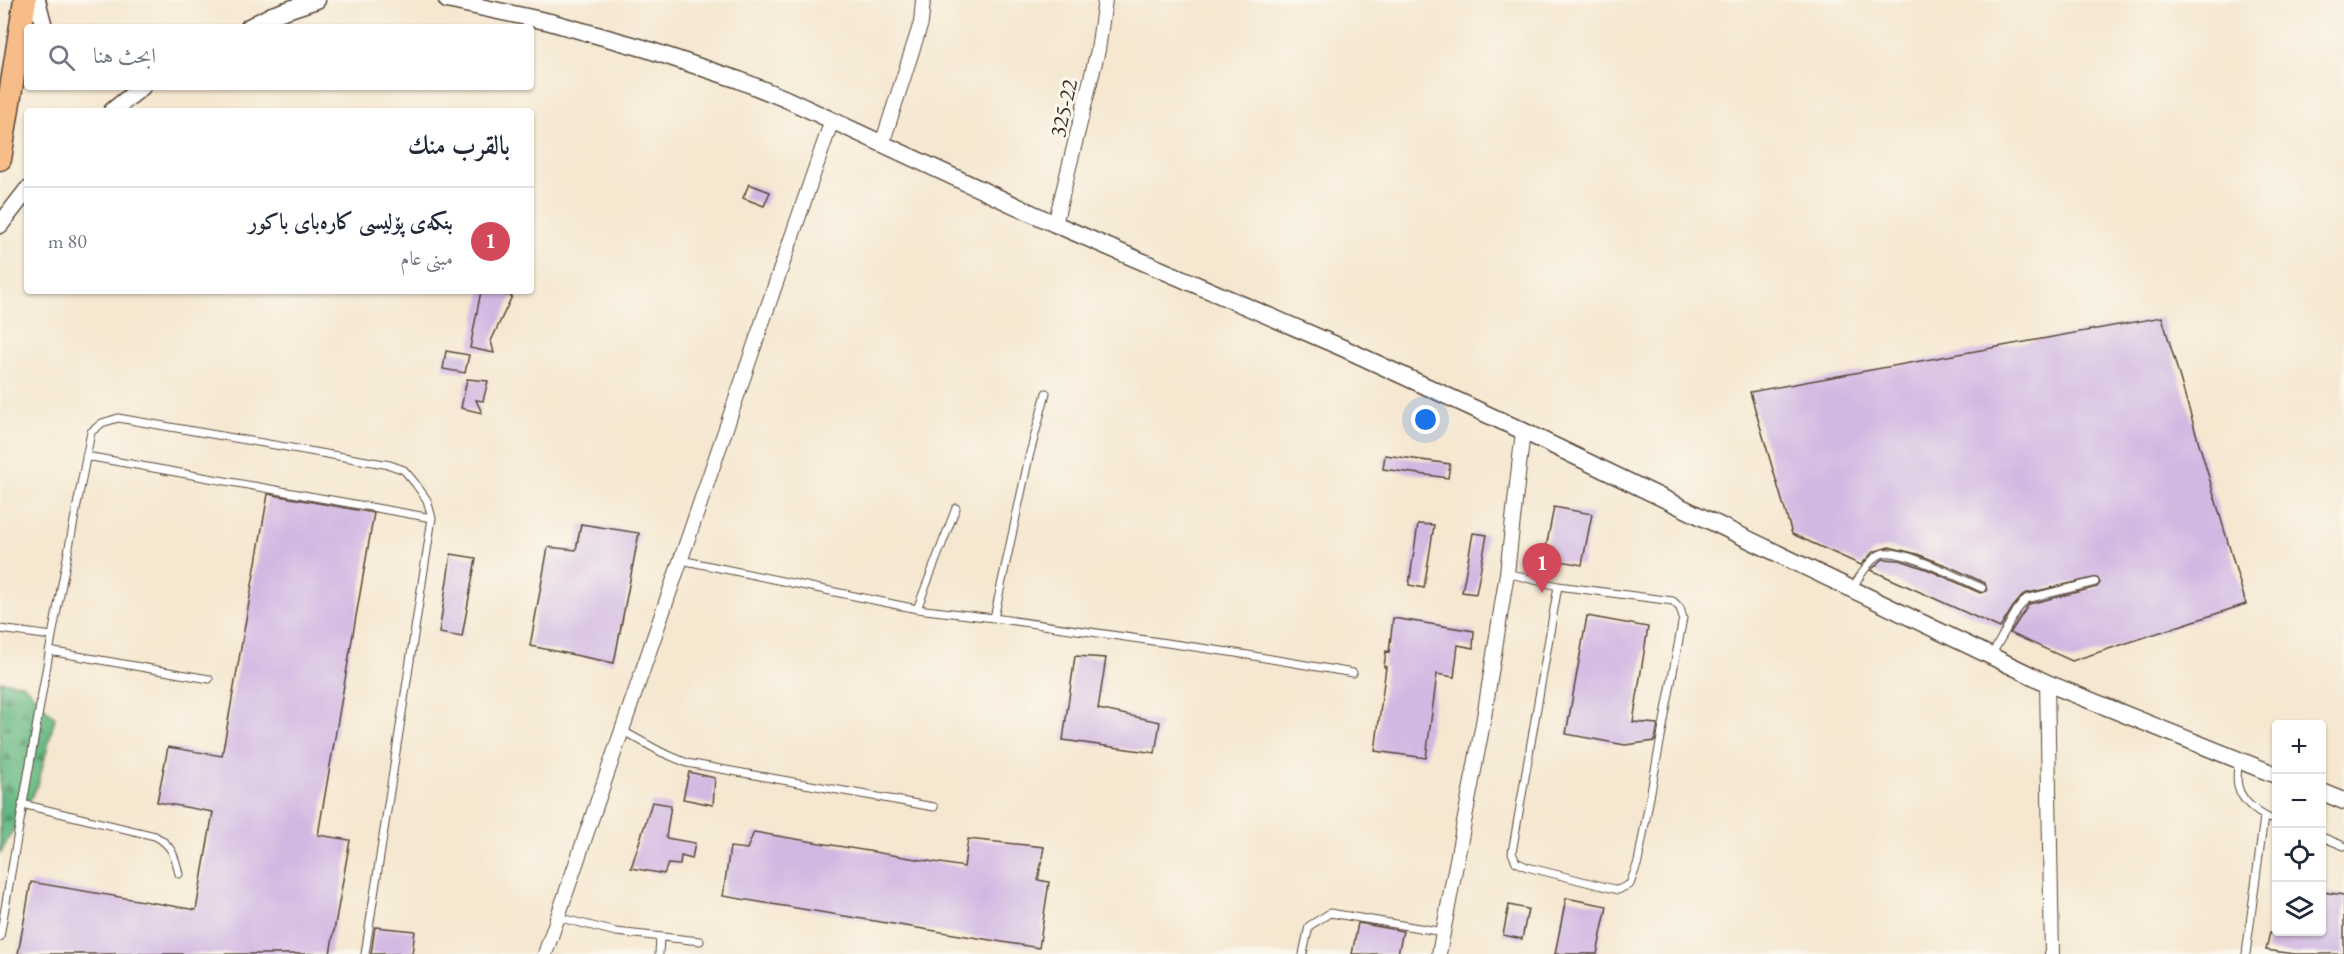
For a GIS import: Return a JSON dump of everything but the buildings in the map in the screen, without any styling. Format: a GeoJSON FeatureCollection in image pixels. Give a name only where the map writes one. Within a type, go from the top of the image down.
{"type":"FeatureCollection","features":[{"type":"Feature","properties":{"kind":"highway"},"geometry":{"type":"LineString","coordinates":[[0,159],[25,0]]}},
{"type":"Feature","properties":{"kind":"street"},"geometry":{"type":"LineString","coordinates":[[37,0],[43,24]]}},
{"type":"Feature","properties":{"kind":"street"},"geometry":{"type":"LineString","coordinates":[[255,24],[272,15],[317,0]]}},
{"type":"Feature","properties":{"kind":"street"},"geometry":{"type":"LineString","coordinates":[[447,0],[550,22],[643,48],[739,80],[832,120],[1055,224],[1285,322],[1523,431],[2047,683],[2275,774]]}},
{"type":"Feature","properties":{"kind":"street"},"geometry":{"type":"LineString","coordinates":[[882,144],[921,22],[923,0]]}},
{"type":"Feature","properties":{"kind":"street","name":"325-22"},"geometry":{"type":"LineString","coordinates":[[1055,224],[1095,62],[1106,0]]}},
{"type":"Feature","properties":{"kind":"street"},"geometry":{"type":"LineString","coordinates":[[116,108],[138,90]]}},
{"type":"Feature","properties":{"kind":"street"},"geometry":{"type":"LineString","coordinates":[[545,954],[832,120]]}},
{"type":"Feature","properties":{"kind":"street"},"geometry":{"type":"LineString","coordinates":[[0,225],[24,194]]}},
{"type":"Feature","properties":{"kind":"street"},"geometry":{"type":"LineString","coordinates":[[1439,954],[1483,723],[1507,573],[1523,431]]}},
{"type":"Feature","properties":{"kind":"street"},"geometry":{"type":"LineString","coordinates":[[2047,683],[2052,954]]}},
{"type":"Feature","properties":{"kind":"street"},"geometry":{"type":"LineString","coordinates":[[2326,794],[2344,801]]}},
{"type":"Feature","properties":{"kind":"lane"},"geometry":{"type":"LineString","coordinates":[[994,618],[1029,457],[1047,393]]}},
{"type":"Feature","properties":{"kind":"lane"},"geometry":{"type":"LineString","coordinates":[[0,937],[49,651],[91,432],[102,423],[118,418],[390,465],[404,470],[427,500],[432,518],[365,954]]}},
{"type":"Feature","properties":{"kind":"lane"},"geometry":{"type":"LineString","coordinates":[[87,456],[432,518]]}},
{"type":"Feature","properties":{"kind":"lane"},"geometry":{"type":"LineString","coordinates":[[917,609],[956,508]]}},
{"type":"Feature","properties":{"kind":"lane"},"geometry":{"type":"LineString","coordinates":[[1851,589],[1872,560],[1882,553],[1890,552],[1904,554],[1982,588]]}},
{"type":"Feature","properties":{"kind":"lane"},"geometry":{"type":"LineString","coordinates":[[681,560],[917,609],[994,618],[1353,673]]}},
{"type":"Feature","properties":{"kind":"lane"},"geometry":{"type":"LineString","coordinates":[[1507,573],[1558,586],[1673,601],[1680,608],[1683,618],[1638,862],[1630,884],[1618,890],[1527,867],[1516,862],[1512,853],[1558,586]]}},
{"type":"Feature","properties":{"kind":"lane"},"geometry":{"type":"LineString","coordinates":[[1991,656],[2026,598],[2095,582]]}},
{"type":"Feature","properties":{"kind":"lane"},"geometry":{"type":"LineString","coordinates":[[0,629],[52,636]]}},
{"type":"Feature","properties":{"kind":"lane"},"geometry":{"type":"LineString","coordinates":[[49,651],[209,679]]}},
{"type":"Feature","properties":{"kind":"lane"},"geometry":{"type":"LineString","coordinates":[[623,731],[662,752],[687,762],[934,807]]}},
{"type":"Feature","properties":{"kind":"lane"},"geometry":{"type":"LineString","coordinates":[[2238,759],[2238,787],[2249,804],[2264,817],[2272,819]]}},
{"type":"Feature","properties":{"kind":"lane"},"geometry":{"type":"LineString","coordinates":[[22,804],[155,836],[168,844],[174,853],[179,874]]}},
{"type":"Feature","properties":{"kind":"lane"},"geometry":{"type":"LineString","coordinates":[[2246,954],[2264,817]]}},
{"type":"Feature","properties":{"kind":"lane"},"geometry":{"type":"LineString","coordinates":[[2326,839],[2344,846]]}},
{"type":"Feature","properties":{"kind":"lane"},"geometry":{"type":"LineString","coordinates":[[1303,954],[1310,926],[1330,914],[1443,932]]}},
{"type":"Feature","properties":{"kind":"lane"},"geometry":{"type":"LineString","coordinates":[[557,917],[616,932],[700,941]]}},
{"type":"Feature","properties":{"kind":"lane"},"geometry":{"type":"LineString","coordinates":[[659,954],[660,937]]}},
{"type":"Feature","properties":{"kind":"green space"},"geometry":{"type":"Polygon","coordinates":[[[0,681],[23,684],[55,718],[38,785],[0,854],[0,681]]]}},
{"type":"Feature","properties":{"kind":"place","name":"بنکەی پۆلیسی کارەبای باکور"},"geometry":{"type":"Point","coordinates":[1542,593]}}]}
